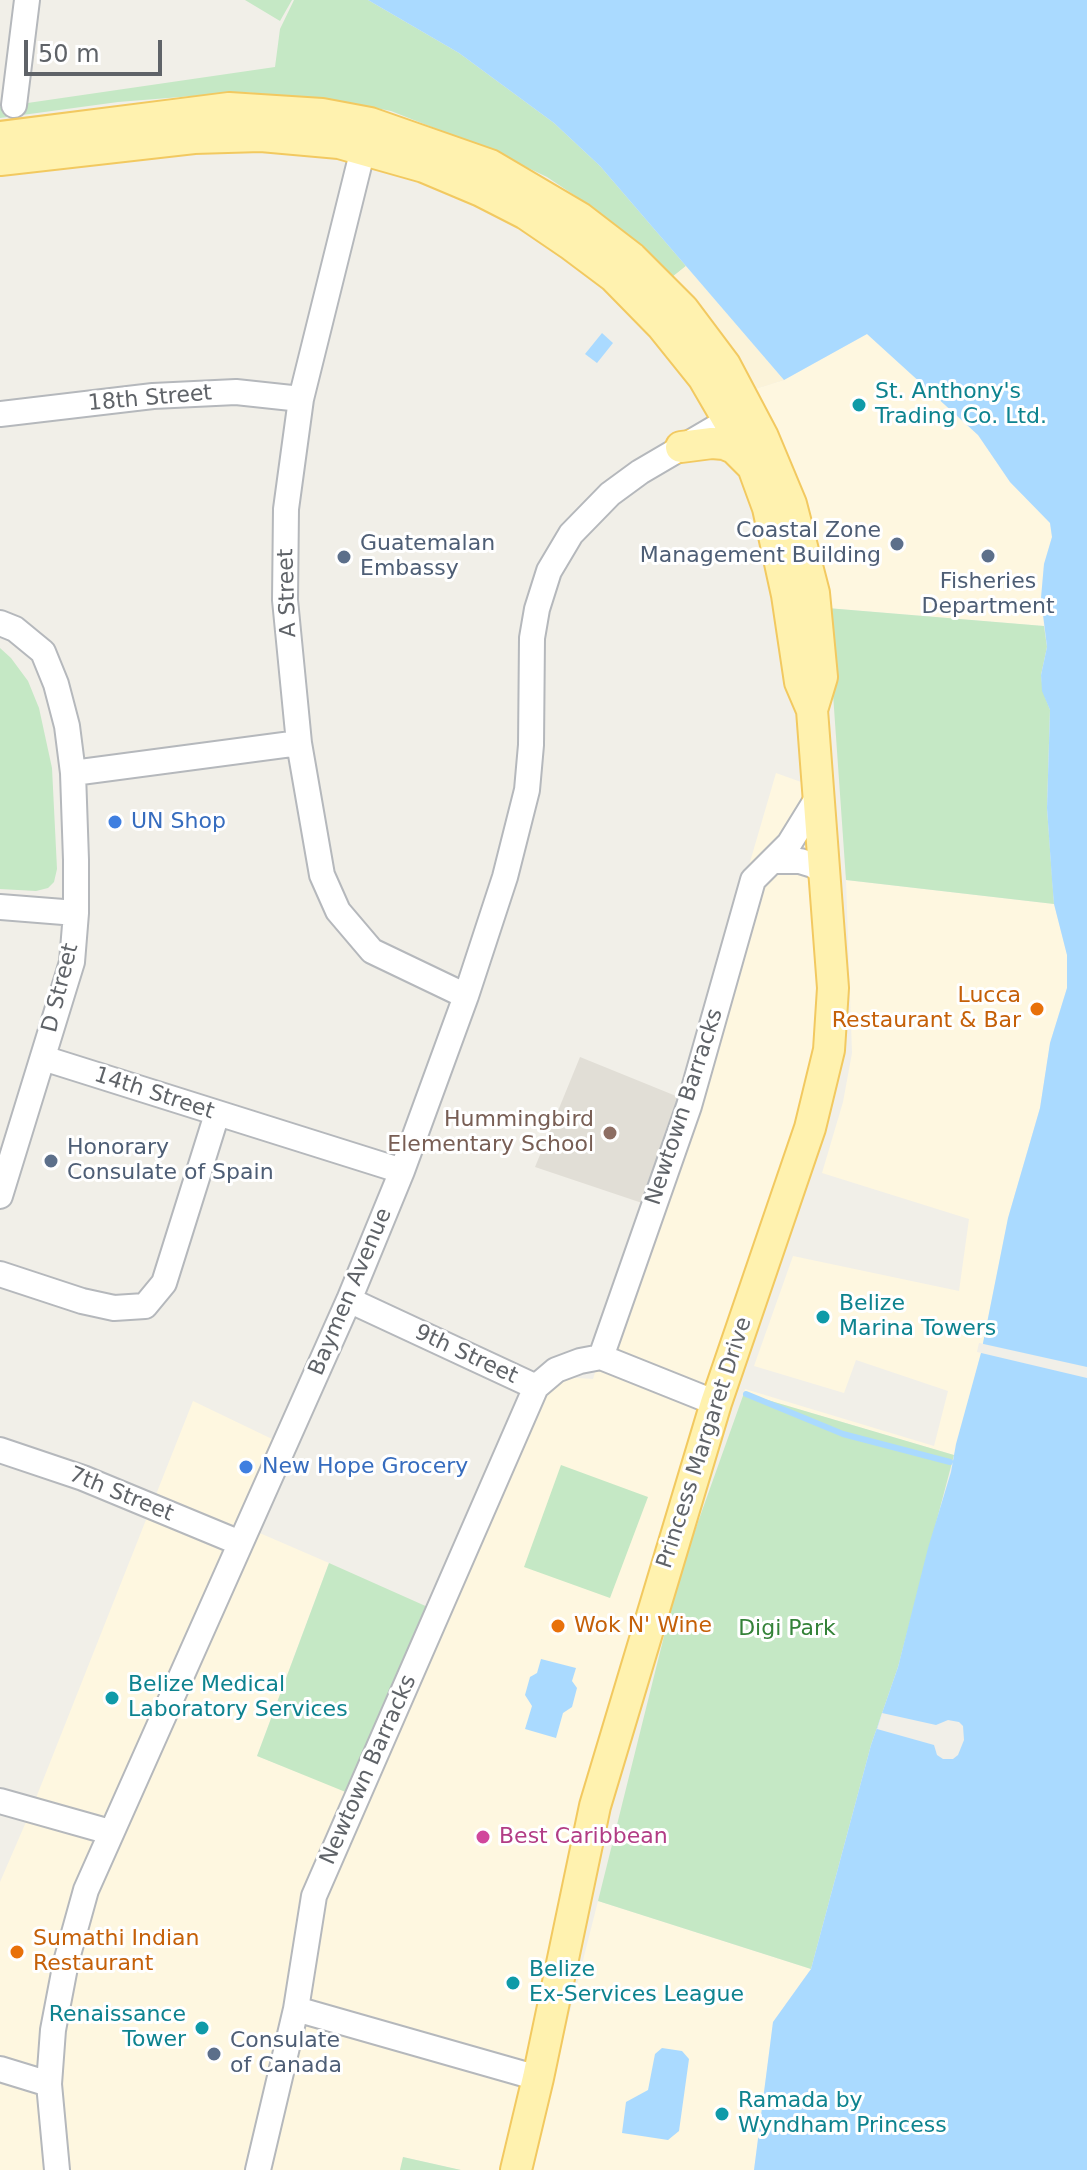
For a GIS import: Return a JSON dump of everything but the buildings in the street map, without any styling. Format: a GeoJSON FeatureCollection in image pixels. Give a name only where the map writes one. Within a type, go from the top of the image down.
{"type":"FeatureCollection","features":[{"type":"Feature","properties":{"kind":"main road","name":"Princess Margaret Drive"},"geometry":{"type":"LineString","coordinates":[[0,160],[21,142],[229,108],[322,114],[424,167],[526,214],[559,236],[614,277],[662,326],[738,414],[791,504],[811,582],[820,640],[822,677],[812,710]]}},
{"type":"Feature","properties":{"kind":"main road","name":"Princess Margaret Drive"},"geometry":{"type":"LineString","coordinates":[[367,136],[490,165],[580,218],[632,258],[683,309],[725,365],[753,467],[768,508],[781,562],[800,682],[812,710],[833,988],[829,1050],[810,1128],[716,1403],[625,1697],[595,1806],[516,2170]]}},
{"type":"Feature","properties":{"kind":"main road"},"geometry":{"type":"LineString","coordinates":[[681,447],[703,423],[707,414],[703,377]]}},
{"type":"Feature","properties":{"kind":"main road"},"geometry":{"type":"LineString","coordinates":[[681,447],[724,444],[743,455],[753,467]]}},
{"type":"Feature","properties":{"kind":"street"},"geometry":{"type":"LineString","coordinates":[[21,142],[7,104],[27,0]]}},
{"type":"Feature","properties":{"kind":"street","name":"A Street"},"geometry":{"type":"LineString","coordinates":[[367,136],[301,399],[286,509],[285,585],[299,743],[322,875],[338,911],[372,951],[466,996]]}},
{"type":"Feature","properties":{"kind":"street","name":"18th Street"},"geometry":{"type":"LineString","coordinates":[[0,414],[153,396],[236,392],[301,399]]}},
{"type":"Feature","properties":{"kind":"street","name":"Baymen Avenue"},"geometry":{"type":"LineString","coordinates":[[57,2170],[49,2084],[53,2030],[66,1962],[86,1890],[349,1300],[402,1171],[466,996],[505,877],[527,790],[531,745],[532,638],[549,571],[571,534],[596,505],[640,472],[738,414]]}},
{"type":"Feature","properties":{"kind":"street","name":"D Street"},"geometry":{"type":"LineString","coordinates":[[0,623],[15,629],[43,652],[56,684],[67,726],[73,773],[76,913],[72,962],[43,1058],[5,1162],[0,1196]]}},
{"type":"Feature","properties":{"kind":"street"},"geometry":{"type":"LineString","coordinates":[[73,773],[299,743]]}},
{"type":"Feature","properties":{"kind":"street","name":"Newtown Barracks"},"geometry":{"type":"LineString","coordinates":[[601,1357],[689,1106],[753,880],[802,826],[818,797]]}},
{"type":"Feature","properties":{"kind":"street"},"geometry":{"type":"LineString","coordinates":[[773,861],[800,861],[824,873]]}},
{"type":"Feature","properties":{"kind":"street"},"geometry":{"type":"LineString","coordinates":[[0,907],[76,913]]}},
{"type":"Feature","properties":{"kind":"street","name":"14th Street"},"geometry":{"type":"LineString","coordinates":[[43,1058],[402,1171]]}},
{"type":"Feature","properties":{"kind":"street"},"geometry":{"type":"LineString","coordinates":[[0,1274],[82,1301],[114,1308],[145,1306],[164,1283],[217,1114]]}},
{"type":"Feature","properties":{"kind":"street","name":"9th Street"},"geometry":{"type":"LineString","coordinates":[[349,1300],[536,1387],[556,1370],[601,1357]]}},
{"type":"Feature","properties":{"kind":"street"},"geometry":{"type":"LineString","coordinates":[[601,1357],[716,1403]]}},
{"type":"Feature","properties":{"kind":"street","name":"Newtown Barracks"},"geometry":{"type":"LineString","coordinates":[[258,2170],[296,2009],[314,1896],[536,1387]]}},
{"type":"Feature","properties":{"kind":"street","name":"7th Street"},"geometry":{"type":"LineString","coordinates":[[0,1450],[83,1478],[240,1543]]}},
{"type":"Feature","properties":{"kind":"street"},"geometry":{"type":"LineString","coordinates":[[0,1801],[110,1832]]}},
{"type":"Feature","properties":{"kind":"street"},"geometry":{"type":"LineString","coordinates":[[296,2009],[538,2078]]}},
{"type":"Feature","properties":{"kind":"street"},"geometry":{"type":"LineString","coordinates":[[0,2069],[49,2084]]}},
{"type":"Feature","properties":{"kind":"shaded area"},"geometry":{"type":"Polygon","coordinates":[[[867,334],[978,435],[1010,482],[1050,523],[1052,537],[1044,564],[1041,598],[1044,626],[827,608],[752,390],[784,380],[867,334]]]}},
{"type":"Feature","properties":{"kind":"shaded area"},"geometry":{"type":"Polygon","coordinates":[[[776,773],[801,782],[821,931],[821,1047],[660,1531],[501,2170],[461,2170],[403,2157],[400,2170],[0,2170],[0,1882],[193,1401],[297,1451],[255,1531],[329,1563],[257,1756],[348,1792],[535,1375],[593,1379],[681,1098],[776,773]]]}},
{"type":"Feature","properties":{"kind":"shaded area"},"geometry":{"type":"Polygon","coordinates":[[[846,880],[1054,904],[1067,955],[1067,988],[1050,1043],[1040,1108],[1008,1218],[981,1353],[954,1455],[744,1393],[745,1389],[934,1446],[948,1391],[856,1360],[844,1393],[754,1366],[793,1256],[959,1291],[969,1219],[822,1173],[843,1102],[852,1053],[846,880]]]}},
{"type":"Feature","properties":{"kind":"shaded area","name":"Hummingbird Elementary School"},"geometry":{"type":"Polygon","coordinates":[[[580,1057],[681,1098],[648,1205],[535,1167],[580,1057]]]}},
{"type":"Feature","properties":{"kind":"shaded area","name":"Ramada by Wyndham Princess"},"geometry":{"type":"Polygon","coordinates":[[[598,1901],[811,1969],[773,2022],[754,2170],[530,2170],[598,1901]]]}},
{"type":"Feature","properties":{"kind":"green space"},"geometry":{"type":"Polygon","coordinates":[[[245,0],[292,0],[280,21],[245,0]]]}},
{"type":"Feature","properties":{"kind":"green space"},"geometry":{"type":"Polygon","coordinates":[[[294,0],[368,0],[459,53],[554,123],[600,166],[686,266],[671,278],[642,247],[598,211],[547,177],[495,152],[391,111],[341,101],[243,92],[118,102],[0,118],[0,107],[275,67],[280,29],[294,0]]]}},
{"type":"Feature","properties":{"kind":"green space"},"geometry":{"type":"Polygon","coordinates":[[[827,608],[1044,626],[1047,647],[1041,675],[1050,710],[1047,808],[1054,904],[846,880],[827,608]]]}},
{"type":"Feature","properties":{"kind":"green space"},"geometry":{"type":"Polygon","coordinates":[[[0,648],[28,681],[39,708],[52,768],[57,869],[54,882],[48,888],[36,891],[0,889],[0,648]]]}},
{"type":"Feature","properties":{"kind":"green space","name":"Digi Park"},"geometry":{"type":"Polygon","coordinates":[[[744,1393],[954,1455],[898,1667],[871,1745],[811,1969],[598,1901],[671,1608],[744,1393]]]}},
{"type":"Feature","properties":{"kind":"green space"},"geometry":{"type":"Polygon","coordinates":[[[561,1465],[648,1497],[610,1598],[524,1567],[561,1465]]]}},
{"type":"Feature","properties":{"kind":"green space"},"geometry":{"type":"Polygon","coordinates":[[[329,1563],[430,1608],[348,1793],[257,1756],[329,1563]]]}},
{"type":"Feature","properties":{"kind":"green space"},"geometry":{"type":"Polygon","coordinates":[[[403,2157],[461,2170],[400,2170],[403,2157]]]}},
{"type":"Feature","properties":{"kind":"sand"},"geometry":{"type":"Polygon","coordinates":[[[686,266],[784,380],[752,390],[671,278],[686,266]]]}},
{"type":"Feature","properties":{"kind":"water"},"geometry":{"type":"Polygon","coordinates":[[[368,0],[1087,0],[1087,2170],[754,2170],[773,2022],[811,1969],[871,1745],[898,1667],[981,1353],[1008,1218],[1040,1108],[1050,1043],[1067,988],[1067,955],[1054,904],[1047,808],[1050,710],[1042,691],[1041,675],[1047,647],[1041,598],[1044,564],[1052,537],[1050,523],[1010,482],[978,435],[867,334],[784,380],[600,166],[554,123],[459,53],[368,0]]]}},
{"type":"Feature","properties":{"kind":"water"},"geometry":{"type":"Polygon","coordinates":[[[602,333],[613,343],[597,363],[585,354],[602,333]]]}},
{"type":"Feature","properties":{"kind":"water"},"geometry":{"type":"Polygon","coordinates":[[[541,1659],[576,1668],[572,1681],[577,1688],[572,1707],[563,1713],[556,1738],[525,1729],[532,1706],[525,1695],[530,1677],[537,1673],[541,1659]]]}},
{"type":"Feature","properties":{"kind":"water"},"geometry":{"type":"Polygon","coordinates":[[[662,2048],[682,2051],[689,2059],[679,2131],[668,2140],[622,2133],[626,2102],[648,2090],[655,2054],[662,2048]]]}},
{"type":"Feature","properties":{"kind":"pier"},"geometry":{"type":"Polygon","coordinates":[[[979,1343],[1087,1367],[1087,1378],[977,1352],[979,1343]]]}},
{"type":"Feature","properties":{"kind":"pier"},"geometry":{"type":"Polygon","coordinates":[[[882,1713],[936,1725],[948,1720],[959,1722],[963,1726],[964,1740],[958,1755],[953,1759],[943,1759],[937,1755],[934,1745],[877,1729],[882,1713]]]}},
{"type":"Feature","properties":{"kind":"waterway"},"geometry":{"type":"LineString","coordinates":[[746,1394],[843,1434],[950,1462]]}},
{"type":"Feature","properties":{"kind":"place","name":"St. Anthony's Trading Co. Ltd."},"geometry":{"type":"Point","coordinates":[859,405]}},
{"type":"Feature","properties":{"kind":"place","name":"Coastal Zone Management Building"},"geometry":{"type":"Point","coordinates":[897,544]}},
{"type":"Feature","properties":{"kind":"place","name":"Fisheries Department"},"geometry":{"type":"Point","coordinates":[988,556]}},
{"type":"Feature","properties":{"kind":"place","name":"Guatemalan Embassy"},"geometry":{"type":"Point","coordinates":[344,557]}},
{"type":"Feature","properties":{"kind":"place","name":"UN Shop"},"geometry":{"type":"Point","coordinates":[115,822]}},
{"type":"Feature","properties":{"kind":"place","name":"Lucca Restaurant & Bar"},"geometry":{"type":"Point","coordinates":[1037,1009]}},
{"type":"Feature","properties":{"kind":"place","name":"Hummingbird Elementary School"},"geometry":{"type":"Point","coordinates":[610,1133]}},
{"type":"Feature","properties":{"kind":"place","name":"Honorary Consulate of Spain"},"geometry":{"type":"Point","coordinates":[51,1161]}},
{"type":"Feature","properties":{"kind":"place","name":"Belize Marina Towers"},"geometry":{"type":"Point","coordinates":[823,1317]}},
{"type":"Feature","properties":{"kind":"place","name":"New Hope Grocery"},"geometry":{"type":"Point","coordinates":[246,1467]}},
{"type":"Feature","properties":{"kind":"place","name":"Wok N' Wine"},"geometry":{"type":"Point","coordinates":[558,1626]}},
{"type":"Feature","properties":{"kind":"place","name":"Belize Medical Laboratory Services"},"geometry":{"type":"Point","coordinates":[112,1698]}},
{"type":"Feature","properties":{"kind":"place","name":"Best Caribbean"},"geometry":{"type":"Point","coordinates":[483,1837]}},
{"type":"Feature","properties":{"kind":"place","name":"Sumathi Indian Restaurant"},"geometry":{"type":"Point","coordinates":[17,1952]}},
{"type":"Feature","properties":{"kind":"place","name":"Belize Ex-Services League"},"geometry":{"type":"Point","coordinates":[513,1983]}},
{"type":"Feature","properties":{"kind":"place","name":"Renaissance Tower"},"geometry":{"type":"Point","coordinates":[202,2028]}},
{"type":"Feature","properties":{"kind":"place","name":"Consulate of Canada"},"geometry":{"type":"Point","coordinates":[214,2054]}},
{"type":"Feature","properties":{"kind":"place","name":"Ramada by Wyndham Princess"},"geometry":{"type":"Point","coordinates":[722,2114]}}]}
